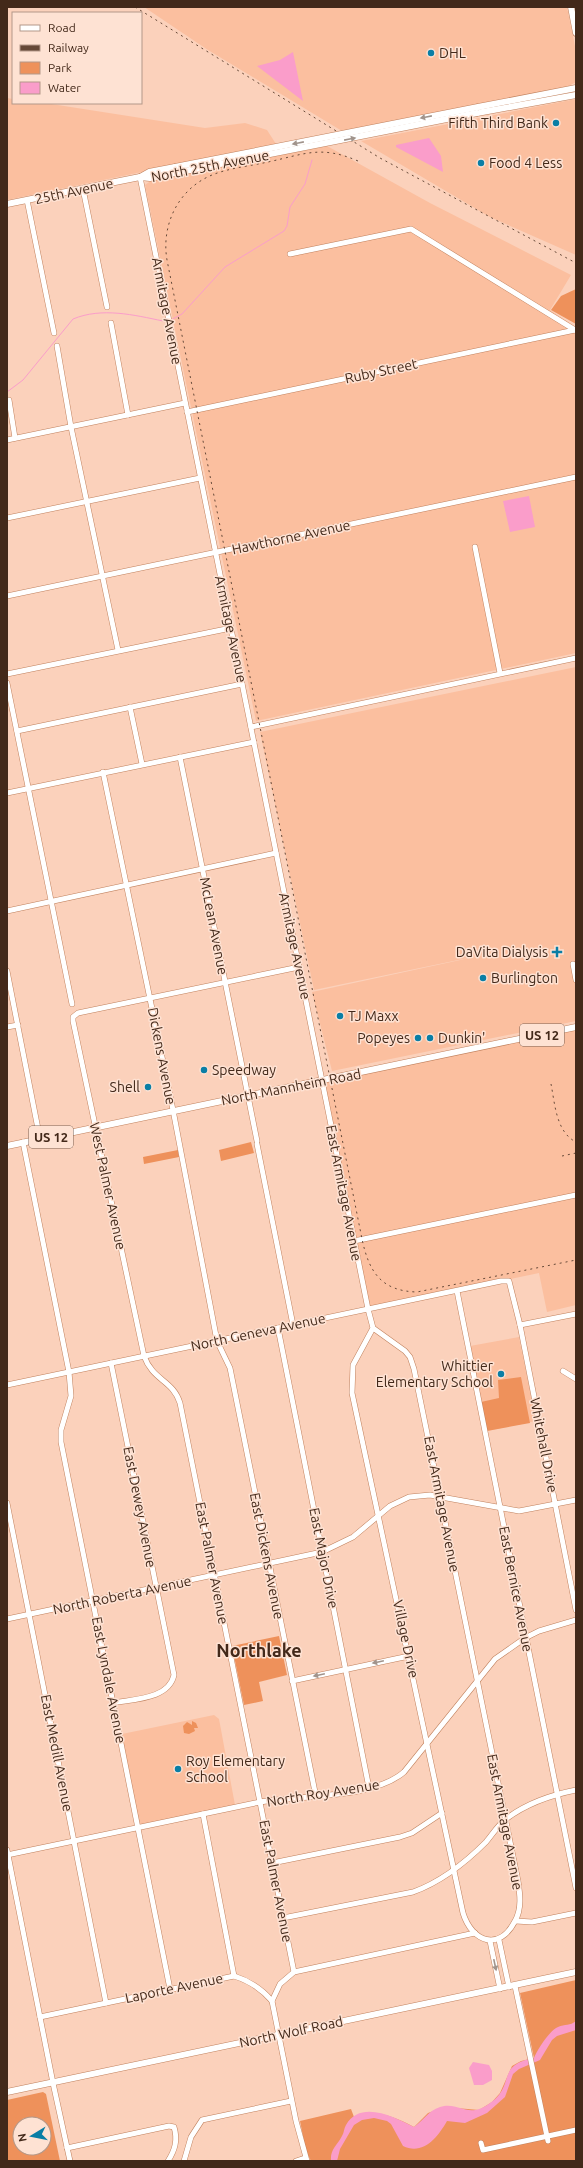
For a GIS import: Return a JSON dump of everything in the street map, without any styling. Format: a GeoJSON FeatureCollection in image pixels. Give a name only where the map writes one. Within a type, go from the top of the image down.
{"type":"FeatureCollection","features":[{"type":"Feature","properties":{"kind":"main road"},"geometry":{"type":"LineString","coordinates":[[571,7],[576,33]]}},
{"type":"Feature","properties":{"kind":"main road","name":"North 25th Avenue"},"geometry":{"type":"LineString","coordinates":[[140,177],[149,172],[165,172],[489,108],[576,88]]}},
{"type":"Feature","properties":{"kind":"main road","name":"North 25th Avenue"},"geometry":{"type":"LineString","coordinates":[[489,108],[576,95]]}},
{"type":"Feature","properties":{"kind":"main road","name":"25th Avenue"},"geometry":{"type":"LineString","coordinates":[[7,204],[140,177]]}},
{"type":"Feature","properties":{"kind":"main road","name":"North Mannheim Road"},"geometry":{"type":"LineString","coordinates":[[7,1146],[173,1110],[576,1028]]}},
{"type":"Feature","properties":{"kind":"main road","name":"North Wolf Road"},"geometry":{"type":"LineString","coordinates":[[7,2092],[576,1972]]}},
{"type":"Feature","properties":{"kind":"street","name":"Armitage Avenue"},"geometry":{"type":"LineString","coordinates":[[140,177],[323,1080]]}},
{"type":"Feature","properties":{"kind":"street"},"geometry":{"type":"LineString","coordinates":[[83,189],[107,307]]}},
{"type":"Feature","properties":{"kind":"street"},"geometry":{"type":"LineString","coordinates":[[27,200],[54,333]]}},
{"type":"Feature","properties":{"kind":"street"},"geometry":{"type":"LineString","coordinates":[[290,254],[411,229],[576,330]]}},
{"type":"Feature","properties":{"kind":"street"},"geometry":{"type":"LineString","coordinates":[[111,323],[128,415]]}},
{"type":"Feature","properties":{"kind":"street","name":"Ruby Street"},"geometry":{"type":"LineString","coordinates":[[187,412],[576,330]]}},
{"type":"Feature","properties":{"kind":"street"},"geometry":{"type":"LineString","coordinates":[[57,346],[71,427],[118,650]]}},
{"type":"Feature","properties":{"kind":"street"},"geometry":{"type":"LineString","coordinates":[[9,400],[15,438]]}},
{"type":"Feature","properties":{"kind":"street"},"geometry":{"type":"LineString","coordinates":[[7,440],[185,403]]}},
{"type":"Feature","properties":{"kind":"street","name":"Hawthorne Avenue"},"geometry":{"type":"LineString","coordinates":[[7,596],[576,477]]}},
{"type":"Feature","properties":{"kind":"street"},"geometry":{"type":"LineString","coordinates":[[7,518],[200,478]]}},
{"type":"Feature","properties":{"kind":"street"},"geometry":{"type":"LineString","coordinates":[[475,547],[500,673]]}},
{"type":"Feature","properties":{"kind":"street"},"geometry":{"type":"LineString","coordinates":[[7,674],[231,628]]}},
{"type":"Feature","properties":{"kind":"street"},"geometry":{"type":"LineString","coordinates":[[251,727],[576,658]]}},
{"type":"Feature","properties":{"kind":"street"},"geometry":{"type":"LineString","coordinates":[[7,683],[72,1004]]}},
{"type":"Feature","properties":{"kind":"street"},"geometry":{"type":"LineString","coordinates":[[17,731],[242,684]]}},
{"type":"Feature","properties":{"kind":"street"},"geometry":{"type":"LineString","coordinates":[[130,707],[142,764]]}},
{"type":"Feature","properties":{"kind":"street"},"geometry":{"type":"LineString","coordinates":[[7,793],[254,742]]}},
{"type":"Feature","properties":{"kind":"street","name":"McLean Avenue"},"geometry":{"type":"LineString","coordinates":[[180,757],[248,1095]]}},
{"type":"Feature","properties":{"kind":"street","name":"Dickens Avenue"},"geometry":{"type":"LineString","coordinates":[[103,772],[173,1110],[217,1341]]}},
{"type":"Feature","properties":{"kind":"street"},"geometry":{"type":"LineString","coordinates":[[7,911],[276,853]]}},
{"type":"Feature","properties":{"kind":"street"},"geometry":{"type":"LineString","coordinates":[[573,964],[576,980]]}},
{"type":"Feature","properties":{"kind":"street"},"geometry":{"type":"LineString","coordinates":[[150,998],[300,967]]}},
{"type":"Feature","properties":{"kind":"street"},"geometry":{"type":"LineString","coordinates":[[7,971],[40,1139]]}},
{"type":"Feature","properties":{"kind":"street","name":"West Palmer Avenue"},"geometry":{"type":"LineString","coordinates":[[144,1356],[73,1021],[74,1016],[78,1013],[150,998]]}},
{"type":"Feature","properties":{"kind":"street"},"geometry":{"type":"LineString","coordinates":[[7,1028],[18,1025]]}},
{"type":"Feature","properties":{"kind":"street","name":"East Armitage Avenue"},"geometry":{"type":"LineString","coordinates":[[323,1080],[354,1241],[373,1328],[395,1343],[410,1357],[414,1369],[520,1898],[516,1921]]}},
{"type":"Feature","properties":{"kind":"street"},"geometry":{"type":"LineString","coordinates":[[248,1095],[293,1325]]}},
{"type":"Feature","properties":{"kind":"street","name":"East Lyndale Avenue"},"geometry":{"type":"LineString","coordinates":[[24,1142],[69,1372],[71,1396],[61,1430],[61,1442],[170,1989]]}},
{"type":"Feature","properties":{"kind":"street"},"geometry":{"type":"LineString","coordinates":[[354,1241],[576,1195]]}},
{"type":"Feature","properties":{"kind":"street","name":"North Geneva Avenue"},"geometry":{"type":"LineString","coordinates":[[7,1385],[501,1281],[509,1281]]}},
{"type":"Feature","properties":{"kind":"street","name":"Whitehall Drive"},"geometry":{"type":"LineString","coordinates":[[509,1281],[520,1325],[576,1610]]}},
{"type":"Feature","properties":{"kind":"street","name":"East Bernice Avenue"},"geometry":{"type":"LineString","coordinates":[[457,1291],[576,1888]]}},
{"type":"Feature","properties":{"kind":"street"},"geometry":{"type":"LineString","coordinates":[[520,1325],[576,1314]]}},
{"type":"Feature","properties":{"kind":"street","name":"East Major Drive"},"geometry":{"type":"LineString","coordinates":[[278,1328],[369,1788]]}},
{"type":"Feature","properties":{"kind":"street","name":"Village Drive"},"geometry":{"type":"LineString","coordinates":[[373,1328],[353,1365],[351,1379],[352,1393],[454,1870],[466,1922],[474,1933]]}},
{"type":"Feature","properties":{"kind":"street","name":"East Dickens Avenue"},"geometry":{"type":"LineString","coordinates":[[217,1341],[230,1368],[316,1797]]}},
{"type":"Feature","properties":{"kind":"street","name":"East Palmer Avenue"},"geometry":{"type":"LineString","coordinates":[[144,1356],[148,1367],[154,1375],[177,1393],[180,1403],[294,1972]]}},
{"type":"Feature","properties":{"kind":"street","name":"East Dewey Avenue"},"geometry":{"type":"LineString","coordinates":[[111,1363],[173,1669],[171,1684],[161,1693],[113,1703]]}},
{"type":"Feature","properties":{"kind":"street"},"geometry":{"type":"LineString","coordinates":[[563,1371],[576,1378]]}},
{"type":"Feature","properties":{"kind":"street","name":"North Roberta Avenue"},"geometry":{"type":"LineString","coordinates":[[7,1619],[94,1602],[156,1587],[269,1565],[322,1552],[353,1538],[390,1506],[409,1497],[440,1497],[500,1509],[526,1511],[576,1500]]}},
{"type":"Feature","properties":{"kind":"street","name":"East Medill Avenue"},"geometry":{"type":"LineString","coordinates":[[7,1504],[106,2003]]}},
{"type":"Feature","properties":{"kind":"street","name":"North Roy Avenue"},"geometry":{"type":"LineString","coordinates":[[7,1853],[74,1841],[260,1802],[286,1798],[316,1797],[369,1788],[396,1779],[428,1745],[477,1680],[495,1659],[525,1638],[547,1628],[576,1620]]}},
{"type":"Feature","properties":{"kind":"street"},"geometry":{"type":"LineString","coordinates":[[292,1681],[409,1656]]}},
{"type":"Feature","properties":{"kind":"street"},"geometry":{"type":"LineString","coordinates":[[283,1918],[413,1892],[439,1880],[454,1870],[485,1843],[505,1820],[537,1801],[557,1794],[576,1790]]}},
{"type":"Feature","properties":{"kind":"street"},"geometry":{"type":"LineString","coordinates":[[272,1864],[400,1837],[412,1833],[442,1813]]}},
{"type":"Feature","properties":{"kind":"street"},"geometry":{"type":"LineString","coordinates":[[203,1814],[234,1976]]}},
{"type":"Feature","properties":{"kind":"street"},"geometry":{"type":"LineString","coordinates":[[7,1853],[52,2083],[70,2161]]}},
{"type":"Feature","properties":{"kind":"street"},"geometry":{"type":"LineString","coordinates":[[296,2161],[306,2160],[291,2101],[272,2001],[280,1984],[294,1972],[474,1933],[490,1941],[499,1940],[516,1921],[532,1922],[576,1913]]}},
{"type":"Feature","properties":{"kind":"street"},"geometry":{"type":"LineString","coordinates":[[499,1940],[531,2058],[548,2139]]}},
{"type":"Feature","properties":{"kind":"street"},"geometry":{"type":"LineString","coordinates":[[490,1941],[500,1988]]}},
{"type":"Feature","properties":{"kind":"street","name":"Laporte Avenue"},"geometry":{"type":"LineString","coordinates":[[40,2016],[234,1976],[248,1980],[257,1986],[272,2001]]}},
{"type":"Feature","properties":{"kind":"street"},"geometry":{"type":"LineString","coordinates":[[184,2161],[191,2137],[202,2120],[291,2101]]}},
{"type":"Feature","properties":{"kind":"street"},"geometry":{"type":"LineString","coordinates":[[68,2148],[169,2126],[174,2127],[176,2142],[175,2149],[168,2161]]}},
{"type":"Feature","properties":{"kind":"street"},"geometry":{"type":"LineString","coordinates":[[481,2143],[483,2150],[548,2139],[576,2130]]}},
{"type":"Feature","properties":{"kind":"shaded area"},"geometry":{"type":"Polygon","coordinates":[[[144,7],[567,7],[576,51],[576,82],[565,88],[342,131],[208,50],[144,7]]]}},
{"type":"Feature","properties":{"kind":"shaded area"},"geometry":{"type":"Polygon","coordinates":[[[7,98],[12,99],[12,104],[51,104],[205,128],[245,123],[267,130],[276,144],[7,200],[7,98]]]}},
{"type":"Feature","properties":{"kind":"shaded area"},"geometry":{"type":"Polygon","coordinates":[[[576,99],[576,255],[490,217],[361,141],[576,99]]]}},
{"type":"Feature","properties":{"kind":"shaded area"},"geometry":{"type":"Polygon","coordinates":[[[327,146],[430,203],[571,275],[550,310],[576,327],[576,653],[256,721],[145,185],[152,180],[327,146]]]}},
{"type":"Feature","properties":{"kind":"shaded area"},"geometry":{"type":"Polygon","coordinates":[[[576,667],[576,1021],[332,1071],[312,992],[521,947],[314,990],[260,732],[576,667]]]}},
{"type":"Feature","properties":{"kind":"shaded area"},"geometry":{"type":"Polygon","coordinates":[[[576,1027],[576,1305],[547,1312],[539,1273],[368,1309],[323,1080],[576,1027]]]}},
{"type":"Feature","properties":{"kind":"shaded area","name":"Whittier Elementary School"},"geometry":{"type":"Polygon","coordinates":[[[519,1337],[536,1421],[487,1431],[470,1346],[519,1337]]]}},
{"type":"Feature","properties":{"kind":"shaded area","name":"Roy Elementary School"},"geometry":{"type":"Polygon","coordinates":[[[214,1715],[219,1719],[235,1805],[139,1825],[122,1734],[214,1715]]]}},
{"type":"Feature","properties":{"kind":"green space"},"geometry":{"type":"Polygon","coordinates":[[[576,289],[576,324],[551,310],[561,296],[576,289]]]}},
{"type":"Feature","properties":{"kind":"green space"},"geometry":{"type":"Polygon","coordinates":[[[251,1142],[254,1153],[221,1161],[219,1150],[251,1142]]]}},
{"type":"Feature","properties":{"kind":"green space"},"geometry":{"type":"Polygon","coordinates":[[[178,1150],[179,1157],[144,1164],[143,1157],[178,1150]]]}},
{"type":"Feature","properties":{"kind":"green space"},"geometry":{"type":"Polygon","coordinates":[[[521,1377],[530,1423],[487,1431],[481,1402],[499,1398],[498,1380],[521,1377]]]}},
{"type":"Feature","properties":{"kind":"green space"},"geometry":{"type":"Polygon","coordinates":[[[279,1636],[287,1675],[259,1682],[263,1701],[244,1705],[232,1646],[279,1636]]]}},
{"type":"Feature","properties":{"kind":"green space"},"geometry":{"type":"Polygon","coordinates":[[[192,1721],[196,1723],[198,1728],[194,1728],[195,1731],[189,1734],[184,1733],[183,1726],[187,1722],[192,1725],[192,1721]]]}},
{"type":"Feature","properties":{"kind":"green space"},"geometry":{"type":"Polygon","coordinates":[[[576,1980],[576,2161],[311,2161],[306,2151],[300,2121],[351,2109],[354,2117],[370,2113],[385,2115],[414,2127],[428,2113],[445,2107],[479,2110],[492,2102],[500,2093],[512,2066],[521,2061],[534,2058],[520,1993],[576,1980]]]}},
{"type":"Feature","properties":{"kind":"green space"},"geometry":{"type":"Polygon","coordinates":[[[43,2092],[46,2094],[51,2116],[12,2116],[12,2156],[52,2156],[52,2123],[60,2161],[7,2161],[7,2100],[43,2092]]]}},
{"type":"Feature","properties":{"kind":"water"},"geometry":{"type":"Polygon","coordinates":[[[293,52],[303,101],[257,66],[280,60],[293,52]]]}},
{"type":"Feature","properties":{"kind":"water"},"geometry":{"type":"Polygon","coordinates":[[[429,138],[441,156],[443,172],[396,147],[396,145],[429,138]]]}},
{"type":"Feature","properties":{"kind":"water"},"geometry":{"type":"Polygon","coordinates":[[[529,496],[535,527],[510,532],[503,501],[529,496]]]}},
{"type":"Feature","properties":{"kind":"water"},"geometry":{"type":"Polygon","coordinates":[[[576,2021],[576,2030],[557,2036],[552,2040],[540,2060],[519,2069],[513,2074],[505,2097],[487,2113],[465,2123],[447,2121],[434,2139],[423,2147],[417,2149],[403,2146],[391,2124],[387,2121],[374,2118],[362,2120],[354,2125],[340,2149],[337,2161],[331,2161],[333,2150],[343,2135],[346,2125],[352,2117],[360,2113],[379,2113],[398,2119],[414,2127],[429,2113],[440,2107],[453,2106],[469,2110],[482,2108],[498,2096],[514,2066],[522,2061],[534,2058],[544,2041],[555,2029],[572,2024],[576,2021]]]}},
{"type":"Feature","properties":{"kind":"water"},"geometry":{"type":"Polygon","coordinates":[[[473,2062],[489,2065],[492,2071],[492,2080],[483,2085],[474,2085],[469,2068],[473,2062]]]}},
{"type":"Feature","properties":{"kind":"waterway"},"geometry":{"type":"LineString","coordinates":[[171,320],[182,314],[225,267],[284,231],[287,226],[290,207],[305,184],[312,160]]}},
{"type":"Feature","properties":{"kind":"waterway"},"geometry":{"type":"LineString","coordinates":[[7,392],[23,380],[73,319],[95,313],[118,313],[163,321],[168,320]]}},
{"type":"Feature","properties":{"kind":"railway"},"geometry":{"type":"LineString","coordinates":[[135,7],[380,158],[576,263]]}},
{"type":"Feature","properties":{"kind":"railway"},"geometry":{"type":"LineString","coordinates":[[358,161],[334,153],[313,152],[232,169],[212,175],[200,181],[181,199],[174,210],[167,234],[167,260],[362,1239],[368,1261],[379,1278],[386,1283],[394,1288],[417,1292],[576,1260]]}},
{"type":"Feature","properties":{"kind":"railway"},"geometry":{"type":"LineString","coordinates":[[551,1084],[555,1109],[560,1125],[564,1132],[576,1142]]}},
{"type":"Feature","properties":{"kind":"railway"},"geometry":{"type":"LineString","coordinates":[[562,1156],[576,1153]]}},
{"type":"Feature","properties":{"kind":"place","name":"DHL"},"geometry":{"type":"Point","coordinates":[431,53]}},
{"type":"Feature","properties":{"kind":"place","name":"Fifth Third Bank"},"geometry":{"type":"Point","coordinates":[556,123]}},
{"type":"Feature","properties":{"kind":"place","name":"Food 4 Less"},"geometry":{"type":"Point","coordinates":[481,163]}},
{"type":"Feature","properties":{"kind":"place","name":"DaVita Dialysis"},"geometry":{"type":"Point","coordinates":[557,952]}},
{"type":"Feature","properties":{"kind":"place","name":"Burlington"},"geometry":{"type":"Point","coordinates":[483,978]}},
{"type":"Feature","properties":{"kind":"place","name":"TJ Maxx"},"geometry":{"type":"Point","coordinates":[340,1016]}},
{"type":"Feature","properties":{"kind":"place","name":"Popeyes"},"geometry":{"type":"Point","coordinates":[418,1038]}},
{"type":"Feature","properties":{"kind":"place","name":"Dunkin'"},"geometry":{"type":"Point","coordinates":[430,1038]}},
{"type":"Feature","properties":{"kind":"place","name":"Speedway"},"geometry":{"type":"Point","coordinates":[204,1070]}},
{"type":"Feature","properties":{"kind":"place","name":"Shell"},"geometry":{"type":"Point","coordinates":[148,1087]}},
{"type":"Feature","properties":{"kind":"place","name":"Whittier Elementary School"},"geometry":{"type":"Point","coordinates":[501,1374]}},
{"type":"Feature","properties":{"kind":"place","name":"Roy Elementary School"},"geometry":{"type":"Point","coordinates":[178,1769]}},
{"type":"Feature","properties":{"kind":"district","name":"Northlake"},"geometry":{"type":"Point","coordinates":[259,1651]}}]}
